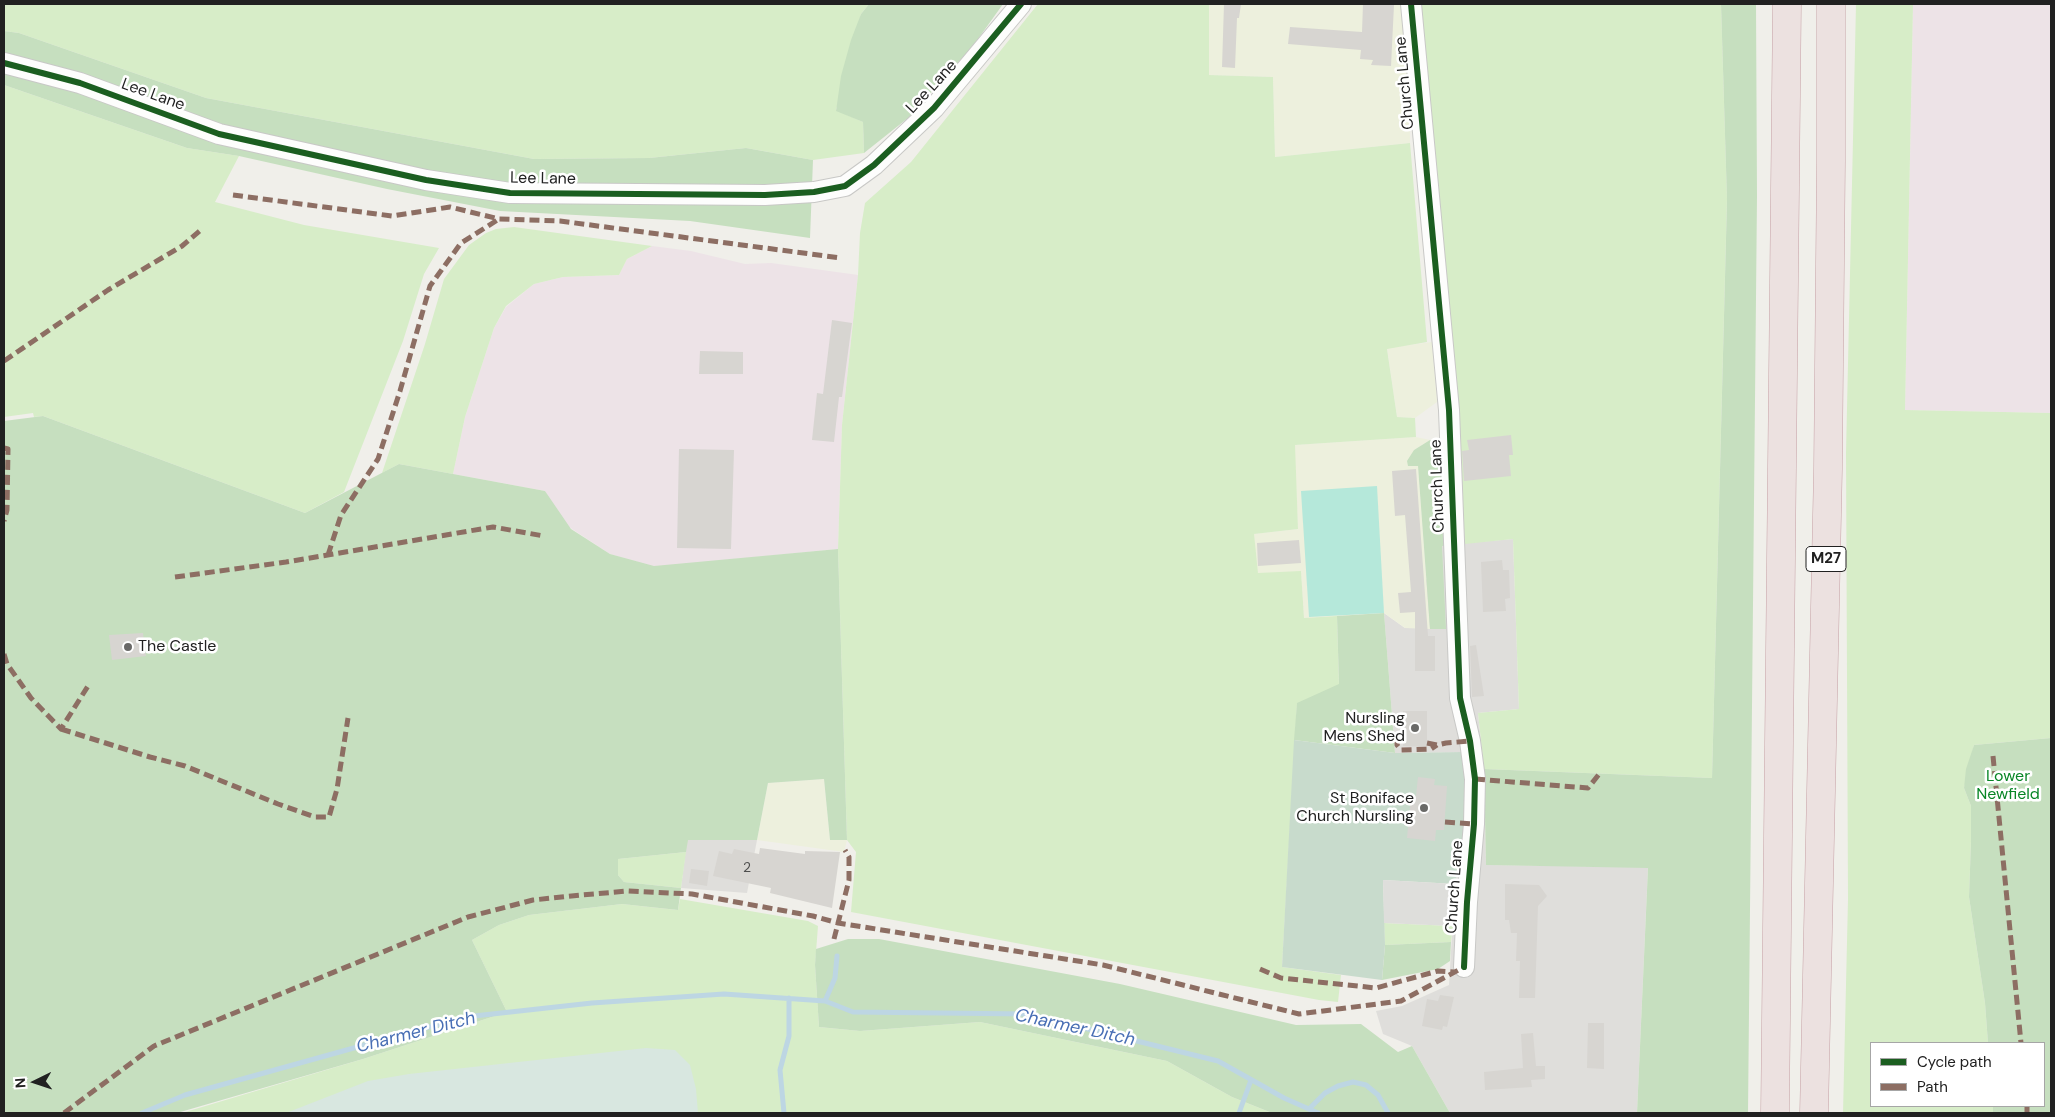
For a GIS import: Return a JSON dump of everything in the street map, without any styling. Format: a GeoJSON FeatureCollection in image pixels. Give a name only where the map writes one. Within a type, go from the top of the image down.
{"type":"FeatureCollection","features":[{"type":"Feature","properties":{"kind":"highway"},"geometry":{"type":"LineString","coordinates":[[1774,1113],[1788,4]]}},
{"type":"Feature","properties":{"kind":"highway","name":"M27"},"geometry":{"type":"LineString","coordinates":[[1814,1113],[1828,470],[1831,4]]}},
{"type":"Feature","properties":{"kind":"street","name":"Lee Lane"},"geometry":{"type":"LineString","coordinates":[[4,62],[80,83],[219,134],[454,184],[510,193],[765,195],[814,192],[845,186],[874,165],[934,108],[1021,4]]}},
{"type":"Feature","properties":{"kind":"street","name":"Church Lane"},"geometry":{"type":"LineString","coordinates":[[1412,4],[1449,410],[1460,698],[1470,741],[1475,779],[1474,824],[1467,902],[1464,967]]}},
{"type":"Feature","properties":{"kind":"shaded area"},"geometry":{"type":"Polygon","coordinates":[[[1913,4],[2051,4],[2051,413],[1905,410],[1913,4]]]}},
{"type":"Feature","properties":{"kind":"shaded area"},"geometry":{"type":"Polygon","coordinates":[[[652,246],[691,251],[745,264],[771,263],[858,275],[842,425],[838,549],[654,567],[610,554],[560,521],[545,491],[453,474],[465,417],[494,328],[506,307],[534,284],[563,277],[619,275],[627,259],[652,246]]]}},
{"type":"Feature","properties":{"kind":"shaded area"},"geometry":{"type":"Polygon","coordinates":[[[1513,539],[1519,709],[1478,713],[1484,769],[1486,865],[1648,867],[1637,1113],[1450,1113],[1412,1046],[1383,1034],[1376,1011],[1402,1006],[1449,985],[1455,884],[1465,823],[1463,752],[1395,753],[1384,613],[1405,628],[1442,545],[1513,539]]]}},
{"type":"Feature","properties":{"kind":"shaded area"},"geometry":{"type":"Polygon","coordinates":[[[687,840],[757,840],[747,893],[681,888],[687,840]]]}},
{"type":"Feature","properties":{"kind":"shaded area"},"geometry":{"type":"Polygon","coordinates":[[[1383,880],[1455,884],[1453,926],[1384,923],[1383,880]]]}},
{"type":"Feature","properties":{"kind":"shaded area"},"geometry":{"type":"Polygon","coordinates":[[[646,1048],[675,1050],[690,1065],[696,1089],[698,1113],[286,1113],[368,1081],[409,1074],[646,1048]]]}},
{"type":"Feature","properties":{"kind":"green space"},"geometry":{"type":"Polygon","coordinates":[[[4,4],[869,4],[861,14],[836,110],[863,122],[864,153],[813,160],[746,148],[649,158],[534,159],[206,98],[19,33],[4,31],[4,4]]]}},
{"type":"Feature","properties":{"kind":"green space"},"geometry":{"type":"Polygon","coordinates":[[[869,4],[1003,4],[973,46],[908,118],[864,153],[863,122],[836,111],[841,76],[851,40],[861,14],[869,4]]]}},
{"type":"Feature","properties":{"kind":"green space"},"geometry":{"type":"Polygon","coordinates":[[[1038,4],[1209,4],[1209,75],[1273,77],[1275,157],[1410,143],[1427,342],[1387,349],[1397,417],[1415,418],[1416,437],[1295,445],[1298,529],[1254,534],[1258,573],[1301,571],[1304,618],[1337,616],[1339,685],[1297,704],[1282,967],[1341,975],[1338,1002],[851,912],[856,852],[847,840],[838,549],[842,425],[858,275],[860,233],[865,203],[911,162],[1038,4]]]}},
{"type":"Feature","properties":{"kind":"green space"},"geometry":{"type":"Polygon","coordinates":[[[1209,4],[1406,4],[1409,28],[1410,143],[1275,157],[1273,77],[1209,75],[1209,4]]]}},
{"type":"Feature","properties":{"kind":"green space"},"geometry":{"type":"Polygon","coordinates":[[[1420,4],[1721,4],[1727,199],[1712,778],[1484,769],[1478,713],[1519,709],[1513,539],[1465,544],[1452,341],[1420,4]]]}},
{"type":"Feature","properties":{"kind":"green space"},"geometry":{"type":"Polygon","coordinates":[[[1721,4],[1756,4],[1757,196],[1748,1113],[1637,1113],[1648,868],[1486,865],[1484,769],[1712,778],[1727,200],[1721,4]]]}},
{"type":"Feature","properties":{"kind":"green space"},"geometry":{"type":"Polygon","coordinates":[[[1856,4],[1913,4],[1905,410],[2051,413],[2051,738],[1974,745],[1964,788],[1971,806],[1969,897],[1985,1003],[1988,1042],[1870,1042],[1870,1107],[1993,1107],[1993,1113],[1843,1113],[1848,899],[1846,453],[1856,4]]]}},
{"type":"Feature","properties":{"kind":"green space"},"geometry":{"type":"Polygon","coordinates":[[[4,31],[19,33],[206,98],[534,159],[649,158],[746,148],[813,160],[810,238],[690,221],[500,211],[387,189],[239,156],[187,148],[4,85],[4,31]]]}},
{"type":"Feature","properties":{"kind":"green space"},"geometry":{"type":"Polygon","coordinates":[[[4,85],[187,148],[239,156],[215,202],[304,225],[439,248],[424,274],[403,341],[344,492],[305,513],[43,416],[34,417],[33,413],[4,417],[4,85]]]}},
{"type":"Feature","properties":{"kind":"green space"},"geometry":{"type":"Polygon","coordinates":[[[514,227],[652,246],[627,259],[619,275],[563,277],[534,284],[506,306],[494,328],[465,417],[453,474],[399,464],[382,473],[425,344],[444,279],[469,245],[486,233],[496,229],[514,227]]]}},
{"type":"Feature","properties":{"kind":"green space"},"geometry":{"type":"Polygon","coordinates":[[[1432,342],[1437,402],[1415,418],[1397,417],[1387,348],[1432,342]]]}},
{"type":"Feature","properties":{"kind":"green space"},"geometry":{"type":"Polygon","coordinates":[[[43,416],[305,513],[399,464],[545,491],[571,529],[610,554],[654,566],[838,549],[847,840],[830,840],[824,779],[768,783],[757,840],[688,840],[686,852],[618,859],[618,875],[624,882],[681,888],[678,910],[622,904],[529,915],[499,925],[472,940],[507,1012],[363,1059],[177,1113],[4,1113],[4,421],[43,416]]]}},
{"type":"Feature","properties":{"kind":"green space"},"geometry":{"type":"Polygon","coordinates":[[[1416,437],[1430,440],[1414,450],[1418,466],[1430,629],[1405,628],[1384,613],[1304,618],[1301,572],[1258,575],[1253,534],[1298,529],[1294,445],[1416,437]]]}},
{"type":"Feature","properties":{"kind":"green space"},"geometry":{"type":"Polygon","coordinates":[[[1430,440],[1440,443],[1448,545],[1442,546],[1446,629],[1430,629],[1418,466],[1408,466],[1407,461],[1414,450],[1430,440]]]}},
{"type":"Feature","properties":{"kind":"green space"},"geometry":{"type":"Polygon","coordinates":[[[1377,486],[1384,613],[1309,617],[1301,491],[1377,486]]]}},
{"type":"Feature","properties":{"kind":"green space"},"geometry":{"type":"Polygon","coordinates":[[[1384,613],[1395,753],[1294,740],[1297,703],[1339,684],[1337,616],[1384,613]]]}},
{"type":"Feature","properties":{"kind":"green space","name":"Lower Newfield"},"geometry":{"type":"Polygon","coordinates":[[[2051,738],[2051,1113],[1993,1113],[1993,1107],[2045,1107],[2045,1042],[1988,1042],[1985,1003],[1969,897],[1971,806],[1964,788],[1966,769],[1974,745],[2051,738]]]}},
{"type":"Feature","properties":{"kind":"green space"},"geometry":{"type":"Polygon","coordinates":[[[1294,740],[1395,753],[1463,752],[1466,772],[1465,823],[1455,884],[1383,880],[1385,945],[1382,980],[1282,967],[1294,740]]]}},
{"type":"Feature","properties":{"kind":"green space"},"geometry":{"type":"Polygon","coordinates":[[[824,779],[830,840],[847,840],[844,852],[757,840],[768,783],[824,779]]]}},
{"type":"Feature","properties":{"kind":"green space"},"geometry":{"type":"Polygon","coordinates":[[[686,852],[681,888],[624,882],[618,875],[618,859],[686,852]]]}},
{"type":"Feature","properties":{"kind":"green space"},"geometry":{"type":"Polygon","coordinates":[[[680,899],[808,921],[818,926],[815,965],[819,1027],[860,1031],[980,1022],[1167,1061],[1232,1097],[1272,1113],[182,1113],[363,1059],[507,1012],[472,940],[499,925],[529,915],[622,904],[678,910],[680,899]]]}},
{"type":"Feature","properties":{"kind":"green space"},"geometry":{"type":"Polygon","coordinates":[[[1384,923],[1453,926],[1451,942],[1385,945],[1384,923]]]}},
{"type":"Feature","properties":{"kind":"green space"},"geometry":{"type":"Polygon","coordinates":[[[848,939],[879,939],[1120,984],[1296,1025],[1361,1024],[1398,1052],[1412,1046],[1450,1113],[1272,1113],[1232,1097],[1167,1061],[980,1022],[860,1031],[819,1027],[815,965],[816,949],[848,939]]]}},
{"type":"Feature","properties":{"kind":"green space"},"geometry":{"type":"Polygon","coordinates":[[[1451,942],[1450,961],[1438,969],[1382,980],[1385,945],[1451,942]]]}},
{"type":"Feature","properties":{"kind":"building"},"geometry":{"type":"Polygon","coordinates":[[[1224,4],[1241,4],[1239,18],[1237,18],[1235,68],[1222,67],[1224,4]]]}},
{"type":"Feature","properties":{"kind":"building"},"geometry":{"type":"Polygon","coordinates":[[[1363,4],[1394,5],[1391,66],[1371,65],[1373,60],[1360,59],[1361,50],[1288,44],[1290,27],[1362,32],[1363,4]]]}},
{"type":"Feature","properties":{"kind":"building"},"geometry":{"type":"Polygon","coordinates":[[[832,320],[852,323],[842,397],[839,397],[834,442],[812,440],[817,393],[823,394],[832,320]]]}},
{"type":"Feature","properties":{"kind":"building"},"geometry":{"type":"Polygon","coordinates":[[[700,351],[743,352],[743,374],[699,374],[700,351]]]}},
{"type":"Feature","properties":{"kind":"building"},"geometry":{"type":"Polygon","coordinates":[[[1511,435],[1513,455],[1509,455],[1511,476],[1464,481],[1462,451],[1469,450],[1467,440],[1511,435]]]}},
{"type":"Feature","properties":{"kind":"building"},"geometry":{"type":"Polygon","coordinates":[[[679,449],[734,450],[731,549],[677,548],[679,449]]]}},
{"type":"Feature","properties":{"kind":"building"},"geometry":{"type":"Polygon","coordinates":[[[1416,469],[1428,636],[1435,636],[1435,671],[1415,671],[1415,612],[1400,613],[1398,593],[1411,592],[1405,515],[1395,516],[1392,471],[1416,469]]]}},
{"type":"Feature","properties":{"kind":"building"},"geometry":{"type":"Polygon","coordinates":[[[1299,540],[1301,563],[1258,566],[1257,543],[1299,540]]]}},
{"type":"Feature","properties":{"kind":"building"},"geometry":{"type":"Polygon","coordinates":[[[1502,560],[1503,570],[1509,570],[1510,598],[1505,599],[1506,611],[1483,612],[1481,562],[1502,560]]]}},
{"type":"Feature","properties":{"kind":"building","name":"The Castle"},"geometry":{"type":"Polygon","coordinates":[[[143,633],[146,656],[112,660],[109,635],[143,633]]]}},
{"type":"Feature","properties":{"kind":"building"},"geometry":{"type":"Polygon","coordinates":[[[1476,645],[1484,696],[1472,697],[1470,646],[1476,645]]]}},
{"type":"Feature","properties":{"kind":"building","name":"Nursling Mens Shed"},"geometry":{"type":"Polygon","coordinates":[[[1403,711],[1427,711],[1427,747],[1403,746],[1403,711]]]}},
{"type":"Feature","properties":{"kind":"building","name":"St Boniface Church Nursling"},"geometry":{"type":"Polygon","coordinates":[[[1418,777],[1435,779],[1434,785],[1447,786],[1444,830],[1436,830],[1435,841],[1407,838],[1411,796],[1416,796],[1418,777]]]}},
{"type":"Feature","properties":{"kind":"building"},"geometry":{"type":"Polygon","coordinates":[[[760,848],[805,854],[805,851],[840,852],[832,908],[770,893],[771,888],[713,876],[719,851],[732,854],[734,849],[759,854],[760,848]]]}},
{"type":"Feature","properties":{"kind":"building"},"geometry":{"type":"Polygon","coordinates":[[[691,869],[709,871],[707,886],[689,883],[691,869]]]}},
{"type":"Feature","properties":{"kind":"building"},"geometry":{"type":"Polygon","coordinates":[[[1505,884],[1539,885],[1547,896],[1538,906],[1535,998],[1519,998],[1520,961],[1516,961],[1517,933],[1511,933],[1509,920],[1505,920],[1505,884]]]}},
{"type":"Feature","properties":{"kind":"building"},"geometry":{"type":"Polygon","coordinates":[[[1440,995],[1454,997],[1447,1027],[1443,1026],[1442,1030],[1422,1026],[1427,999],[1438,1001],[1440,995]]]}},
{"type":"Feature","properties":{"kind":"building"},"geometry":{"type":"Polygon","coordinates":[[[1588,1023],[1604,1023],[1604,1069],[1587,1068],[1588,1023]]]}},
{"type":"Feature","properties":{"kind":"building"},"geometry":{"type":"Polygon","coordinates":[[[1533,1033],[1536,1066],[1545,1066],[1545,1079],[1531,1080],[1532,1087],[1485,1090],[1484,1072],[1523,1068],[1521,1034],[1533,1033]]]}},
{"type":"Feature","properties":{"kind":"waterway"},"geometry":{"type":"LineString","coordinates":[[825,1001],[835,978],[837,956]]}},
{"type":"Feature","properties":{"kind":"waterway","name":"Charmer Ditch"},"geometry":{"type":"LineString","coordinates":[[142,1113],[185,1095],[465,1017],[592,1003],[724,994],[825,1001],[853,1012],[1027,1014],[1218,1061],[1284,1098],[1318,1113]]}},
{"type":"Feature","properties":{"kind":"waterway","name":"Charmer Ditch"},"geometry":{"type":"LineString","coordinates":[[784,1113],[780,1070],[789,1036],[789,998]]}},
{"type":"Feature","properties":{"kind":"waterway"},"geometry":{"type":"LineString","coordinates":[[1239,1113],[1251,1080]]}},
{"type":"Feature","properties":{"kind":"waterway"},"geometry":{"type":"LineString","coordinates":[[1309,1109],[1325,1093],[1338,1086],[1353,1082],[1366,1085],[1378,1095],[1388,1113]]}},
{"type":"Feature","properties":{"kind":"marked path"},"geometry":{"type":"LineString","coordinates":[[233,195],[392,216],[450,207],[499,219],[560,221],[841,258]]}},
{"type":"Feature","properties":{"kind":"marked path"},"geometry":{"type":"LineString","coordinates":[[328,555],[341,515],[378,459],[430,286],[461,243],[499,219]]}},
{"type":"Feature","properties":{"kind":"marked path"},"geometry":{"type":"LineString","coordinates":[[4,361],[108,290],[182,246],[203,228]]}},
{"type":"Feature","properties":{"kind":"marked path"},"geometry":{"type":"LineString","coordinates":[[4,448],[8,449],[7,510],[4,521]]}},
{"type":"Feature","properties":{"kind":"marked path"},"geometry":{"type":"LineString","coordinates":[[175,577],[286,562],[493,527],[544,536]]}},
{"type":"Feature","properties":{"kind":"marked path"},"geometry":{"type":"LineString","coordinates":[[4,654],[7,664],[31,698],[61,729],[88,686]]}},
{"type":"Feature","properties":{"kind":"marked path"},"geometry":{"type":"LineString","coordinates":[[61,729],[185,766],[315,817],[329,817],[337,789],[348,718]]}},
{"type":"Feature","properties":{"kind":"marked path"},"geometry":{"type":"LineString","coordinates":[[1397,737],[1397,745],[1401,750],[1431,749],[1437,745]]}},
{"type":"Feature","properties":{"kind":"marked path"},"geometry":{"type":"LineString","coordinates":[[1427,743],[1437,745],[1470,741]]}},
{"type":"Feature","properties":{"kind":"marked path"},"geometry":{"type":"LineString","coordinates":[[1993,756],[2021,1042]]}},
{"type":"Feature","properties":{"kind":"marked path"},"geometry":{"type":"LineString","coordinates":[[1475,779],[1588,788],[1600,773]]}},
{"type":"Feature","properties":{"kind":"marked path"},"geometry":{"type":"LineString","coordinates":[[1445,822],[1474,824]]}},
{"type":"Feature","properties":{"kind":"marked path"},"geometry":{"type":"LineString","coordinates":[[834,939],[849,880],[849,857],[845,850]]}},
{"type":"Feature","properties":{"kind":"marked path"},"geometry":{"type":"LineString","coordinates":[[64,1113],[154,1046],[468,917],[533,900],[628,891],[692,894],[813,916],[838,923],[1103,965],[1299,1014],[1401,1001],[1464,967]]}},
{"type":"Feature","properties":{"kind":"marked path"},"geometry":{"type":"LineString","coordinates":[[1260,969],[1281,978],[1376,988],[1438,971],[1454,972]]}},
{"type":"Feature","properties":{"kind":"marked path"},"geometry":{"type":"LineString","coordinates":[[2027,1107],[2027,1113]]}},
{"type":"Feature","properties":{"kind":"cycle path"},"geometry":{"type":"LineString","coordinates":[[4,63],[80,83],[219,134],[426,180],[510,193],[765,195],[814,192],[845,186],[874,165],[934,108],[1021,4]]}},
{"type":"Feature","properties":{"kind":"cycle path"},"geometry":{"type":"LineString","coordinates":[[1411,4],[1449,410],[1460,698],[1470,741],[1475,779],[1474,824],[1467,902],[1464,967]]}},
{"type":"Feature","properties":{"kind":"place","name":"The Castle"},"geometry":{"type":"Point","coordinates":[128,647]}},
{"type":"Feature","properties":{"kind":"place","name":"Nursling Mens Shed"},"geometry":{"type":"Point","coordinates":[1415,728]}},
{"type":"Feature","properties":{"kind":"place","name":"St Boniface Church Nursling"},"geometry":{"type":"Point","coordinates":[1424,808]}}]}
